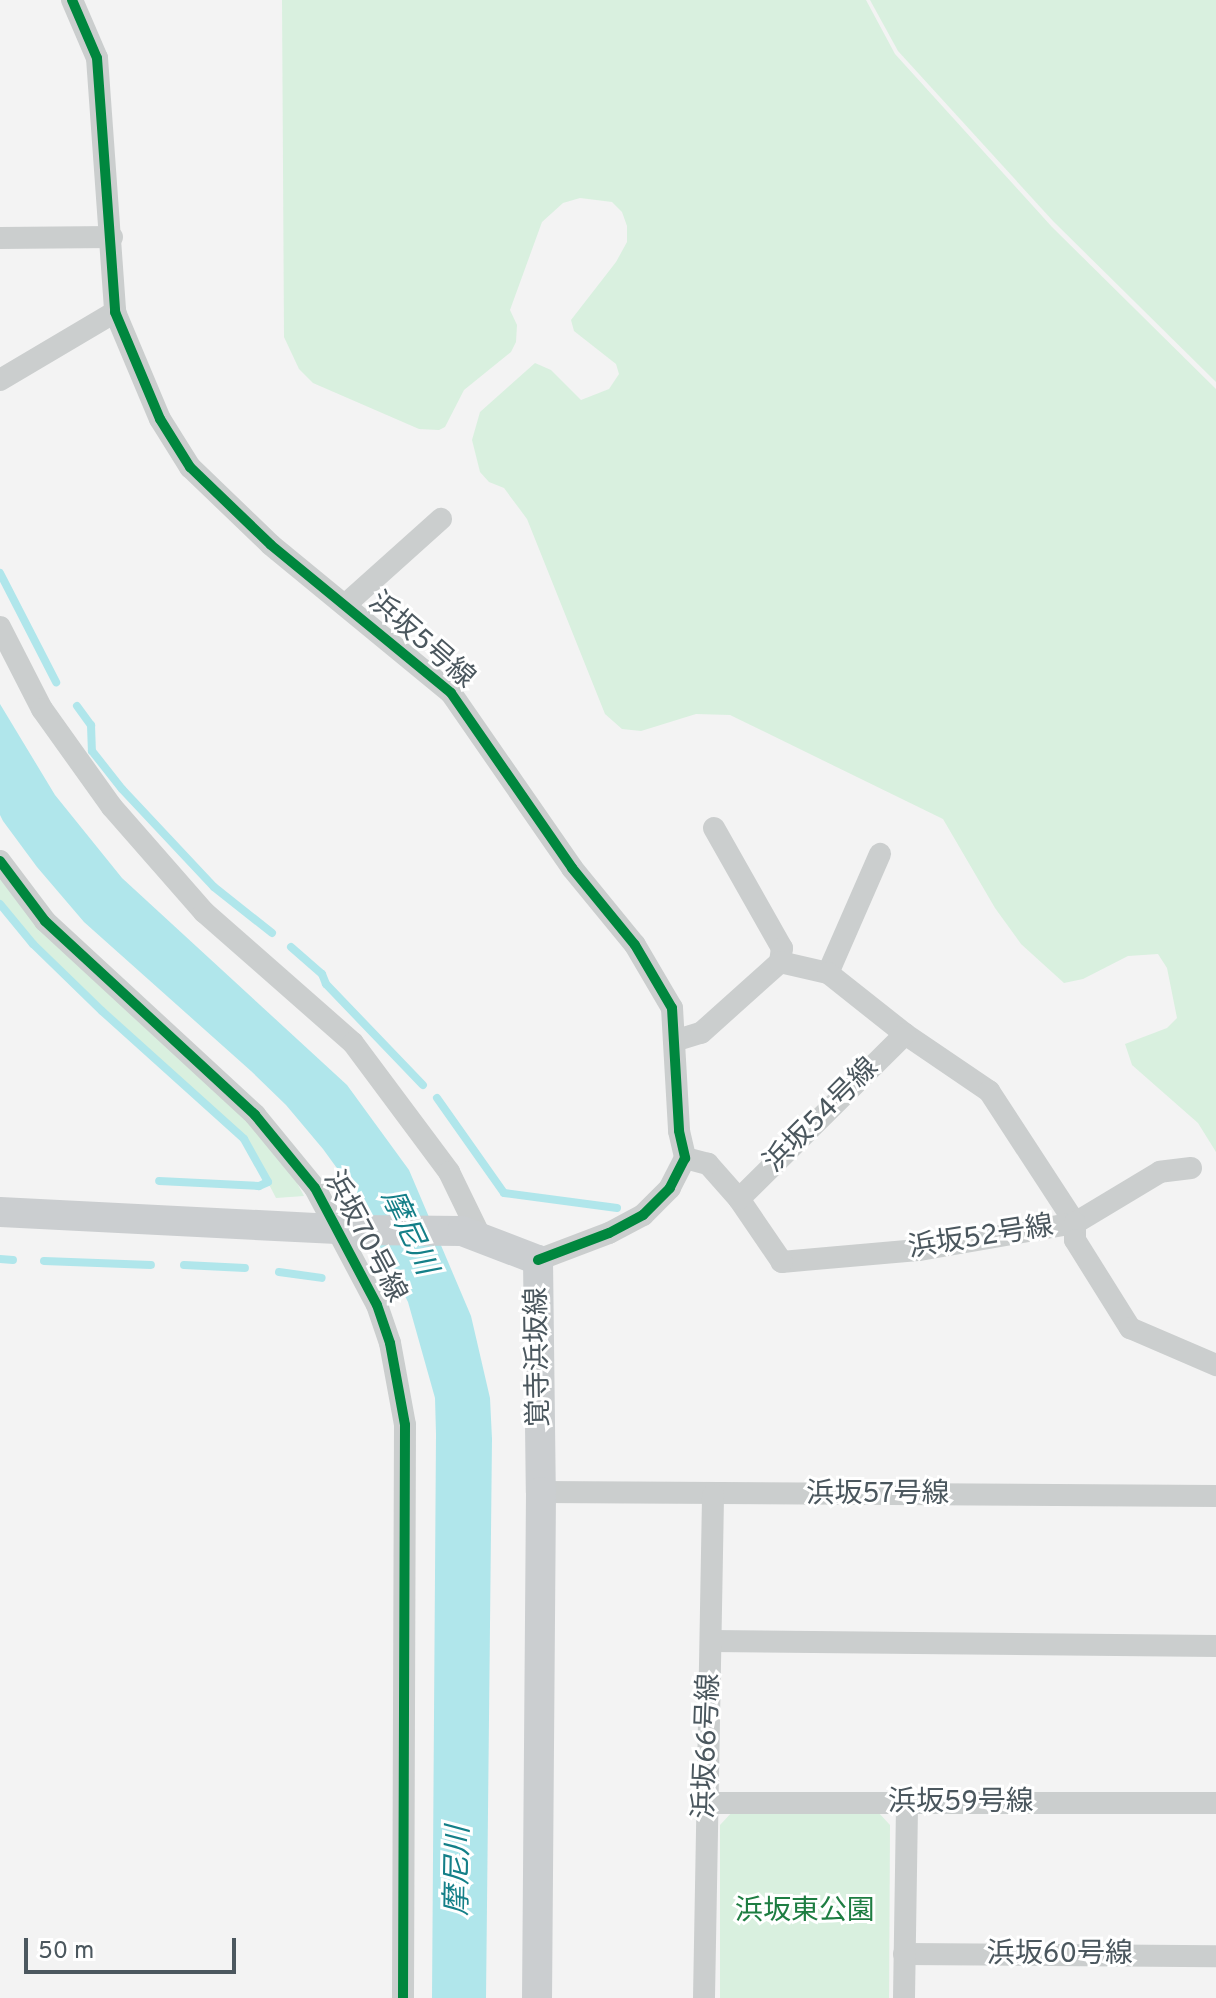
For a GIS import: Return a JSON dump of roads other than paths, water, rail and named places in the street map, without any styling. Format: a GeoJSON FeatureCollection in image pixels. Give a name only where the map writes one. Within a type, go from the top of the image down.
{"type":"FeatureCollection","features":[{"type":"Feature","properties":{"kind":"street","name":"浜坂5号線"},"geometry":{"type":"LineString","coordinates":[[72,0],[97,58],[115,312],[160,419],[190,467],[271,545],[451,693],[572,868],[635,945],[672,1008],[679,1131],[685,1158]]}},
{"type":"Feature","properties":{"kind":"street"},"geometry":{"type":"LineString","coordinates":[[0,238],[112,237]]}},
{"type":"Feature","properties":{"kind":"street"},"geometry":{"type":"LineString","coordinates":[[0,380],[115,312]]}},
{"type":"Feature","properties":{"kind":"street"},"geometry":{"type":"LineString","coordinates":[[345,605],[441,519]]}},
{"type":"Feature","properties":{"kind":"street"},"geometry":{"type":"LineString","coordinates":[[0,627],[42,709],[112,807],[204,912],[353,1043],[449,1172],[472,1235]]}},
{"type":"Feature","properties":{"kind":"street"},"geometry":{"type":"LineString","coordinates":[[674,1041],[701,1033],[780,962],[782,948],[714,828]]}},
{"type":"Feature","properties":{"kind":"street"},"geometry":{"type":"LineString","coordinates":[[828,973],[880,854]]}},
{"type":"Feature","properties":{"kind":"street","name":"浜坂70号線"},"geometry":{"type":"LineString","coordinates":[[0,861],[45,921],[255,1115],[348,1230],[377,1305],[390,1343],[405,1425],[403,1998]]}},
{"type":"Feature","properties":{"kind":"street","name":"浜坂52号線"},"geometry":{"type":"LineString","coordinates":[[685,1158],[708,1164],[739,1199],[782,1262],[918,1250],[1075,1223],[989,1091],[905,1034],[828,973],[780,962]]}},
{"type":"Feature","properties":{"kind":"street","name":"浜坂54号線"},"geometry":{"type":"LineString","coordinates":[[739,1199],[905,1034]]}},
{"type":"Feature","properties":{"kind":"street"},"geometry":{"type":"LineString","coordinates":[[538,1260],[609,1233],[643,1215],[670,1188],[685,1158]]}},
{"type":"Feature","properties":{"kind":"street"},"geometry":{"type":"LineString","coordinates":[[1191,1168],[1160,1172],[1075,1223],[1075,1240],[1130,1328],[1216,1365]]}},
{"type":"Feature","properties":{"kind":"street","name":"覚寺浜坂線"},"geometry":{"type":"LineString","coordinates":[[0,1212],[472,1235],[538,1260],[541,1492],[537,1998]]}},
{"type":"Feature","properties":{"kind":"street","name":"浜坂57号線"},"geometry":{"type":"LineString","coordinates":[[541,1492],[1216,1496]]}},
{"type":"Feature","properties":{"kind":"street","name":"浜坂66号線"},"geometry":{"type":"LineString","coordinates":[[704,1998],[713,1495]]}},
{"type":"Feature","properties":{"kind":"street"},"geometry":{"type":"LineString","coordinates":[[711,1641],[1216,1646]]}},
{"type":"Feature","properties":{"kind":"street","name":"浜坂59号線"},"geometry":{"type":"LineString","coordinates":[[706,1803],[1216,1803]]}},
{"type":"Feature","properties":{"kind":"street"},"geometry":{"type":"LineString","coordinates":[[904,1998],[907,1803]]}},
{"type":"Feature","properties":{"kind":"street","name":"浜坂60号線"},"geometry":{"type":"LineString","coordinates":[[904,1954],[1216,1956]]}},
{"type":"Feature","properties":{"kind":"water","name":"摩尼川"},"geometry":{"type":"Polygon","coordinates":[[[0,704],[55,795],[122,878],[347,1085],[409,1170],[471,1316],[490,1398],[492,1439],[486,1998],[432,1998],[435,1398],[408,1302],[347,1182],[286,1105],[84,922],[3,821],[0,815],[0,704]]]}},
{"type":"Feature","properties":{"kind":"waterway"},"geometry":{"type":"LineString","coordinates":[[0,573],[56,682]]}},
{"type":"Feature","properties":{"kind":"waterway"},"geometry":{"type":"LineString","coordinates":[[77,706],[91,725],[92,751],[122,789],[214,887],[272,933]]}},
{"type":"Feature","properties":{"kind":"waterway"},"geometry":{"type":"LineString","coordinates":[[0,904],[33,944],[102,1011],[244,1139],[268,1182],[259,1186],[159,1181]]}},
{"type":"Feature","properties":{"kind":"waterway"},"geometry":{"type":"LineString","coordinates":[[291,947],[322,974],[326,984],[423,1085]]}},
{"type":"Feature","properties":{"kind":"waterway"},"geometry":{"type":"LineString","coordinates":[[437,1098],[504,1193],[617,1208]]}},
{"type":"Feature","properties":{"kind":"waterway"},"geometry":{"type":"LineString","coordinates":[[0,1259],[13,1260]]}},
{"type":"Feature","properties":{"kind":"waterway"},"geometry":{"type":"LineString","coordinates":[[44,1261],[151,1265]]}},
{"type":"Feature","properties":{"kind":"waterway"},"geometry":{"type":"LineString","coordinates":[[184,1265],[245,1268]]}},
{"type":"Feature","properties":{"kind":"waterway"},"geometry":{"type":"LineString","coordinates":[[279,1272],[322,1278]]}},
{"type":"Feature","properties":{"kind":"park label","name":"浜坂東公園"},"geometry":{"type":"Point","coordinates":[805,1912]}}]}
